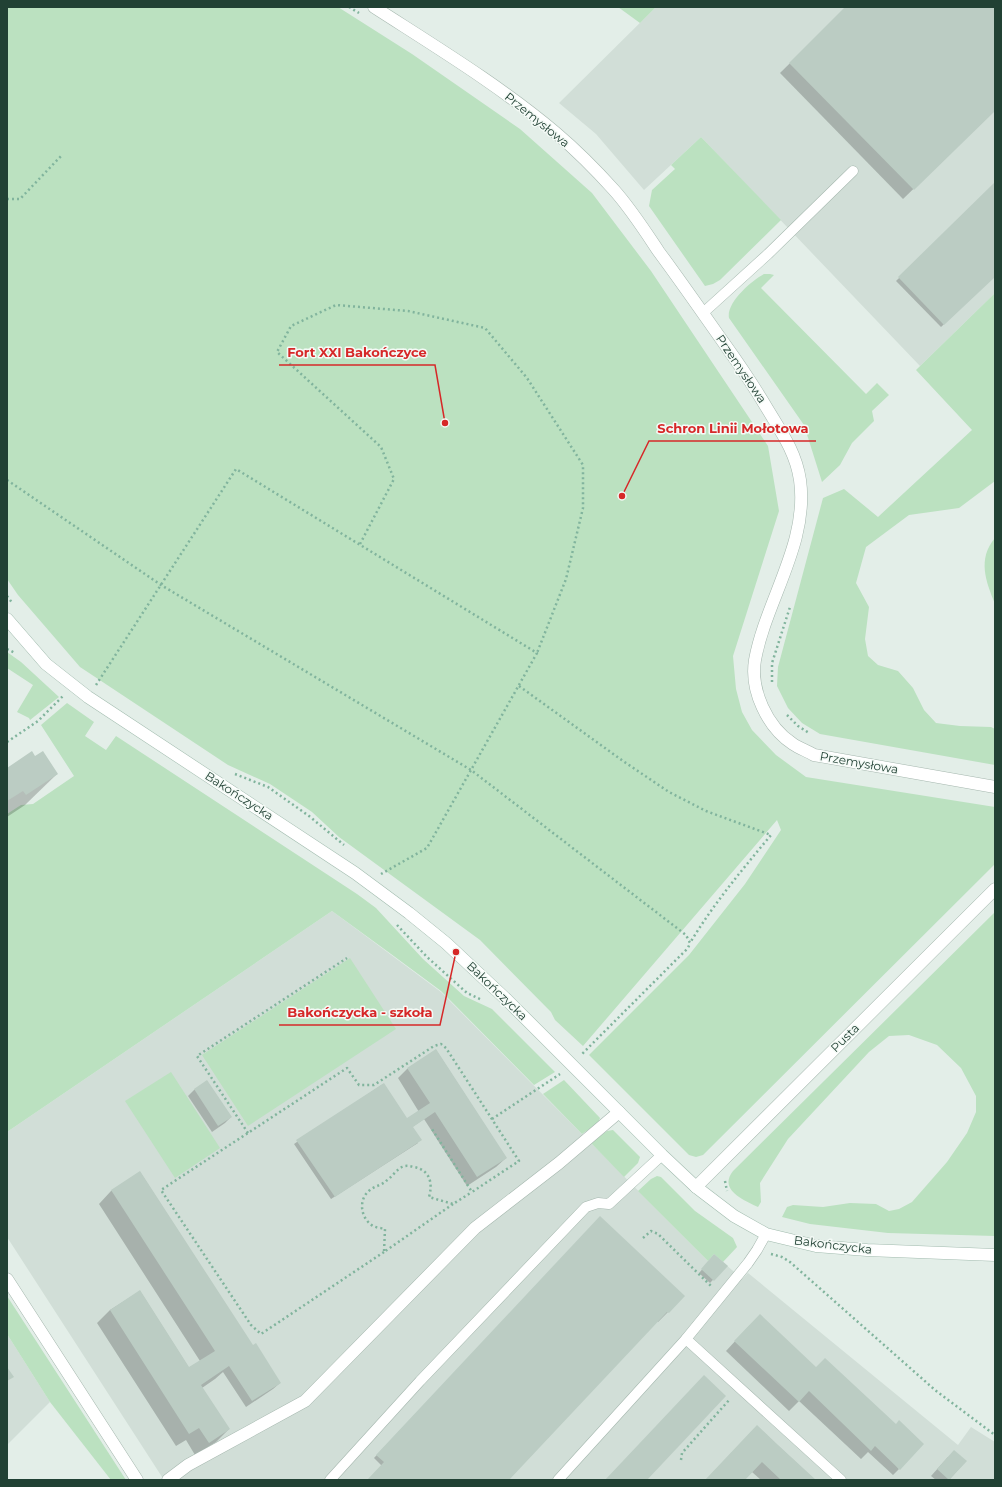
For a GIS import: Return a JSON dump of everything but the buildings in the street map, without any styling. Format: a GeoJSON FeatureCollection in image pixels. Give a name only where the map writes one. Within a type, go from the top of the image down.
{"type":"FeatureCollection","features":[{"type":"Feature","properties":{"kind":"street","name":"Przemysłowa"},"geometry":{"type":"LineString","coordinates":[[374,7],[470,69],[520,104],[558,134],[590,165],[616,193],[703,313],[750,381],[790,446],[800,480],[800,518],[794,543],[763,632],[755,662],[755,684],[764,711],[775,728],[792,744],[814,755],[995,787]]}},
{"type":"Feature","properties":{"kind":"street","name":"Bakończycka"},"geometry":{"type":"LineString","coordinates":[[7,618],[46,664],[88,697],[372,884],[446,943],[507,1000],[696,1187],[734,1216],[766,1234],[816,1246],[867,1250],[995,1255]]}},
{"type":"Feature","properties":{"kind":"street","name":"Pusta"},"geometry":{"type":"LineString","coordinates":[[696,1187],[995,889]]}},
{"type":"Feature","properties":{"kind":"street"},"geometry":{"type":"LineString","coordinates":[[168,1480],[188,1464],[304,1401],[475,1228],[559,1163],[619,1112]]}},
{"type":"Feature","properties":{"kind":"street"},"geometry":{"type":"LineString","coordinates":[[7,1279],[137,1480]]}},
{"type":"Feature","properties":{"kind":"lane"},"geometry":{"type":"LineString","coordinates":[[703,313],[768,254],[853,170]]}},
{"type":"Feature","properties":{"kind":"lane"},"geometry":{"type":"LineString","coordinates":[[330,1480],[420,1381],[586,1207],[598,1203],[609,1204],[662,1154]]}},
{"type":"Feature","properties":{"kind":"lane"},"geometry":{"type":"LineString","coordinates":[[558,1480],[686,1339],[757,1250],[766,1234]]}},
{"type":"Feature","properties":{"kind":"lane"},"geometry":{"type":"LineString","coordinates":[[686,1339],[841,1480]]}},
{"type":"Feature","properties":{"kind":"path"},"geometry":{"type":"LineString","coordinates":[[349,7],[362,15]]}},
{"type":"Feature","properties":{"kind":"path"},"geometry":{"type":"LineString","coordinates":[[7,199],[20,199],[62,155]]}},
{"type":"Feature","properties":{"kind":"path"},"geometry":{"type":"LineString","coordinates":[[360,544],[394,479],[381,447],[277,352],[292,326],[336,305],[408,311],[485,328],[526,378],[583,465],[583,508],[566,579],[537,653],[519,686],[427,848],[381,874],[372,884]]}},
{"type":"Feature","properties":{"kind":"path"},"geometry":{"type":"LineString","coordinates":[[88,697],[236,469],[537,653]]}},
{"type":"Feature","properties":{"kind":"path"},"geometry":{"type":"LineString","coordinates":[[7,480],[161,585],[471,770],[686,935],[690,943]]}},
{"type":"Feature","properties":{"kind":"path"},"geometry":{"type":"LineString","coordinates":[[772,686],[772,663],[791,601]]}},
{"type":"Feature","properties":{"kind":"path"},"geometry":{"type":"LineString","coordinates":[[519,686],[623,761],[669,792],[706,811],[771,836],[712,909],[688,948],[572,1064]]}},
{"type":"Feature","properties":{"kind":"path"},"geometry":{"type":"LineString","coordinates":[[7,742],[38,721],[63,696]]}},
{"type":"Feature","properties":{"kind":"path"},"geometry":{"type":"LineString","coordinates":[[787,714],[798,726],[810,734]]}},
{"type":"Feature","properties":{"kind":"path"},"geometry":{"type":"LineString","coordinates":[[392,919],[427,957],[467,993],[486,1002]]}},
{"type":"Feature","properties":{"kind":"path"},"geometry":{"type":"LineString","coordinates":[[248,1133],[197,1056],[348,958]]}},
{"type":"Feature","properties":{"kind":"path"},"geometry":{"type":"LineString","coordinates":[[441,1044],[446,1048],[520,1161],[453,1204],[261,1334],[251,1325],[161,1190],[248,1133],[348,1068],[359,1085],[374,1085],[434,1046],[441,1044]]}},
{"type":"Feature","properties":{"kind":"path"},"geometry":{"type":"LineString","coordinates":[[556,1068],[561,1074]]}},
{"type":"Feature","properties":{"kind":"path"},"geometry":{"type":"LineString","coordinates":[[432,1129],[472,1192]]}},
{"type":"Feature","properties":{"kind":"path"},"geometry":{"type":"LineString","coordinates":[[384,1252],[385,1229],[373,1226],[362,1212],[361,1205],[364,1197],[370,1190],[386,1181],[398,1170],[404,1166],[412,1166],[422,1169],[427,1173],[431,1186],[429,1197],[453,1204]]}},
{"type":"Feature","properties":{"kind":"path"},"geometry":{"type":"LineString","coordinates":[[643,1238],[652,1232],[658,1234],[721,1296]]}},
{"type":"Feature","properties":{"kind":"path"},"geometry":{"type":"LineString","coordinates":[[757,1250],[782,1257],[790,1262],[935,1390],[995,1435]]}},
{"type":"Feature","properties":{"kind":"path"},"geometry":{"type":"LineString","coordinates":[[681,1460],[682,1452],[740,1388]]}},
{"type":"Feature","properties":{"kind":"shaded area"},"geometry":{"type":"Polygon","coordinates":[[[656,7],[995,7],[995,293],[920,366],[701,137],[644,190],[596,134],[559,103],[656,7]]]}},
{"type":"Feature","properties":{"kind":"shaded area"},"geometry":{"type":"Polygon","coordinates":[[[332,911],[441,992],[708,1261],[714,1254],[742,1279],[748,1273],[958,1445],[971,1427],[995,1442],[995,1480],[164,1480],[7,1237],[7,1132],[332,911]]]}},
{"type":"Feature","properties":{"kind":"shaded area"},"geometry":{"type":"Polygon","coordinates":[[[7,1334],[50,1402],[7,1445],[7,1334]]]}},
{"type":"Feature","properties":{"kind":"green space"},"geometry":{"type":"Polygon","coordinates":[[[7,7],[338,7],[412,54],[520,129],[592,193],[651,271],[768,446],[779,511],[733,656],[736,689],[742,712],[752,730],[776,755],[806,777],[995,807],[995,864],[703,1155],[696,1157],[689,1155],[589,1055],[689,955],[745,884],[781,830],[777,820],[583,1046],[555,1020],[551,1012],[480,940],[339,837],[312,812],[270,784],[228,765],[80,667],[18,595],[7,579],[7,7]]]}},
{"type":"Feature","properties":{"kind":"green space"},"geometry":{"type":"Polygon","coordinates":[[[618,7],[656,7],[640,23],[618,7]]]}},
{"type":"Feature","properties":{"kind":"green space"},"geometry":{"type":"Polygon","coordinates":[[[701,137],[781,220],[720,280],[705,286],[649,206],[652,190],[675,169],[671,165],[701,137]]]}},
{"type":"Feature","properties":{"kind":"green space"},"geometry":{"type":"Polygon","coordinates":[[[764,274],[774,275],[761,288],[866,394],[877,383],[889,395],[872,411],[874,421],[852,443],[840,465],[822,482],[804,425],[729,318],[729,312],[735,299],[746,287],[764,274]]]}},
{"type":"Feature","properties":{"kind":"green space"},"geometry":{"type":"Polygon","coordinates":[[[995,293],[995,481],[959,508],[909,515],[866,547],[856,583],[869,607],[865,639],[868,656],[878,665],[898,671],[913,688],[924,710],[936,723],[960,726],[991,727],[995,729],[995,765],[820,734],[802,723],[788,708],[777,686],[778,667],[823,498],[844,489],[878,517],[972,430],[916,370],[995,293]]]}},
{"type":"Feature","properties":{"kind":"green space"},"geometry":{"type":"Polygon","coordinates":[[[995,538],[995,604],[986,579],[985,562],[989,546],[995,538]]]}},
{"type":"Feature","properties":{"kind":"green space"},"geometry":{"type":"Polygon","coordinates":[[[7,652],[21,662],[59,697],[30,720],[17,712],[33,685],[7,668],[7,652]]]}},
{"type":"Feature","properties":{"kind":"green space"},"geometry":{"type":"Polygon","coordinates":[[[67,703],[94,722],[85,736],[106,750],[116,736],[376,908],[423,959],[464,996],[492,1009],[555,1072],[534,1085],[441,991],[332,911],[7,1132],[7,814],[21,805],[33,804],[74,776],[41,725],[67,703]]]}},
{"type":"Feature","properties":{"kind":"green space"},"geometry":{"type":"Polygon","coordinates":[[[995,912],[995,1236],[888,1233],[810,1224],[782,1217],[787,1207],[793,1205],[823,1207],[850,1203],[876,1204],[889,1211],[899,1209],[912,1202],[947,1162],[967,1133],[976,1112],[976,1096],[961,1068],[937,1045],[909,1035],[889,1036],[869,1052],[788,1139],[760,1183],[761,1202],[758,1207],[735,1194],[729,1184],[729,1178],[733,1171],[995,912]]]}},
{"type":"Feature","properties":{"kind":"green space"},"geometry":{"type":"Polygon","coordinates":[[[350,958],[396,1029],[248,1126],[202,1055],[350,958]]]}},
{"type":"Feature","properties":{"kind":"green space"},"geometry":{"type":"Polygon","coordinates":[[[171,1072],[220,1148],[175,1178],[125,1101],[171,1072]]]}},
{"type":"Feature","properties":{"kind":"green space"},"geometry":{"type":"Polygon","coordinates":[[[564,1080],[600,1118],[598,1123],[582,1134],[543,1094],[564,1080]]]}},
{"type":"Feature","properties":{"kind":"green space"},"geometry":{"type":"Polygon","coordinates":[[[613,1130],[640,1157],[638,1163],[624,1177],[591,1143],[607,1131],[613,1130]]]}},
{"type":"Feature","properties":{"kind":"green space"},"geometry":{"type":"Polygon","coordinates":[[[657,1176],[661,1177],[695,1211],[733,1238],[737,1247],[723,1262],[714,1254],[708,1261],[638,1191],[651,1179],[657,1176]]]}},
{"type":"Feature","properties":{"kind":"green space"},"geometry":{"type":"Polygon","coordinates":[[[7,1296],[126,1480],[111,1480],[50,1402],[7,1334],[7,1296]]]}},
{"type":"Feature","properties":{"kind":"place","name":"Fort XXI Bakończyce"},"geometry":{"type":"Point","coordinates":[445,423]}},
{"type":"Feature","properties":{"kind":"place","name":"Schron Linii Mołotowa"},"geometry":{"type":"Point","coordinates":[622,496]}},
{"type":"Feature","properties":{"kind":"place","name":"Bakończycka - szkoła"},"geometry":{"type":"Point","coordinates":[456,952]}}]}
